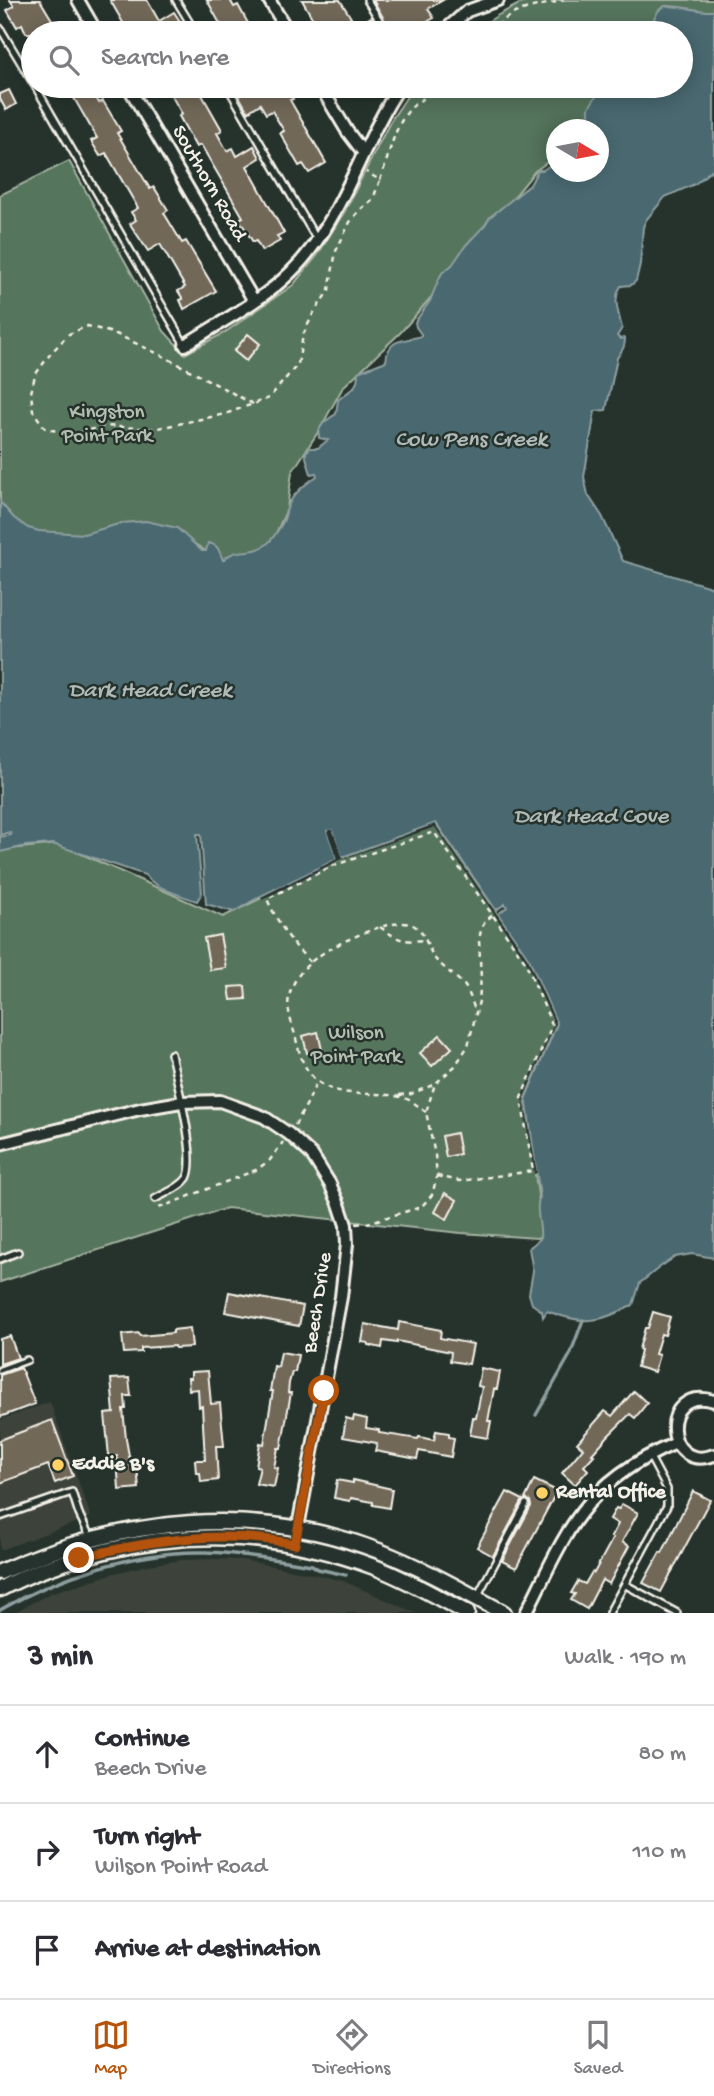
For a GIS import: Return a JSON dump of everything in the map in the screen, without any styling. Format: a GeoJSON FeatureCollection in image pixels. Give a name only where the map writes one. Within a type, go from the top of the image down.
{"type":"FeatureCollection","features":[{"type":"Feature","properties":{"kind":"street"},"geometry":{"type":"LineString","coordinates":[[78,0],[90,21]]}},
{"type":"Feature","properties":{"kind":"street"},"geometry":{"type":"LineString","coordinates":[[269,0],[282,21]]}},
{"type":"Feature","properties":{"kind":"street"},"geometry":{"type":"LineString","coordinates":[[461,0],[467,11]]}},
{"type":"Feature","properties":{"kind":"street"},"geometry":{"type":"LineString","coordinates":[[456,21],[467,11],[498,0]]}},
{"type":"Feature","properties":{"kind":"street","name":"Southorn Road"},"geometry":{"type":"LineString","coordinates":[[135,98],[254,301]]}},
{"type":"Feature","properties":{"kind":"street"},"geometry":{"type":"LineString","coordinates":[[327,98],[363,152]]}},
{"type":"Feature","properties":{"kind":"street"},"geometry":{"type":"LineString","coordinates":[[184,345],[254,301],[292,271],[317,240],[333,214],[393,98]]}},
{"type":"Feature","properties":{"kind":"street","name":"Beech Drive"},"geometry":{"type":"LineString","coordinates":[[0,1144],[140,1109],[181,1102],[219,1101],[264,1117],[289,1134],[312,1155],[323,1171],[346,1225],[345,1271],[295,1544]]}},
{"type":"Feature","properties":{"kind":"street"},"geometry":{"type":"LineString","coordinates":[[714,1401],[702,1398],[692,1400],[683,1405],[673,1423],[676,1443],[682,1450],[699,1458],[714,1455]]}},
{"type":"Feature","properties":{"kind":"street"},"geometry":{"type":"LineString","coordinates":[[526,1613],[579,1514],[604,1488],[648,1454],[676,1443]]}},
{"type":"Feature","properties":{"kind":"street"},"geometry":{"type":"LineString","coordinates":[[1,1581],[37,1557],[91,1539],[146,1527],[191,1522],[244,1522],[298,1528],[378,1550],[421,1569],[504,1613]]}},
{"type":"Feature","properties":{"kind":"street"},"geometry":{"type":"LineString","coordinates":[[1,1581],[124,1546],[159,1540],[240,1537],[323,1550],[377,1568],[467,1613]]}},
{"type":"Feature","properties":{"kind":"lane"},"geometry":{"type":"LineString","coordinates":[[176,0],[189,21]]}},
{"type":"Feature","properties":{"kind":"lane"},"geometry":{"type":"LineString","coordinates":[[367,0],[380,21]]}},
{"type":"Feature","properties":{"kind":"lane"},"geometry":{"type":"LineString","coordinates":[[0,28],[21,63]]}},
{"type":"Feature","properties":{"kind":"lane"},"geometry":{"type":"LineString","coordinates":[[42,98],[184,345]]}},
{"type":"Feature","properties":{"kind":"lane"},"geometry":{"type":"LineString","coordinates":[[234,98],[317,240]]}},
{"type":"Feature","properties":{"kind":"lane"},"geometry":{"type":"LineString","coordinates":[[155,1199],[180,1185],[188,1176],[191,1157],[171,1054]]}},
{"type":"Feature","properties":{"kind":"lane"},"geometry":{"type":"LineString","coordinates":[[0,1259],[18,1252]]}},
{"type":"Feature","properties":{"kind":"lane"},"geometry":{"type":"LineString","coordinates":[[0,1370],[27,1360]]}},
{"type":"Feature","properties":{"kind":"lane"},"geometry":{"type":"LineString","coordinates":[[610,1613],[667,1506],[667,1489],[648,1454]]}},
{"type":"Feature","properties":{"kind":"lane"},"geometry":{"type":"LineString","coordinates":[[0,1517],[72,1492],[91,1539]]}},
{"type":"Feature","properties":{"kind":"lane"},"geometry":{"type":"LineString","coordinates":[[476,1598],[526,1504]]}},
{"type":"Feature","properties":{"kind":"lane"},"geometry":{"type":"LineString","coordinates":[[626,1585],[677,1613]]}},
{"type":"Feature","properties":{"kind":"path"},"geometry":{"type":"LineString","coordinates":[[502,21],[519,10],[564,0]]}},
{"type":"Feature","properties":{"kind":"path"},"geometry":{"type":"LineString","coordinates":[[253,404],[116,334],[88,326],[69,334],[51,353],[35,375],[32,393],[33,411],[45,428],[71,435],[103,426],[154,429],[225,414],[253,404],[269,398],[299,364],[303,335],[329,290],[335,251],[350,222],[373,199],[402,118],[415,104],[425,98]]}},
{"type":"Feature","properties":{"kind":"path"},"geometry":{"type":"LineString","coordinates":[[356,167],[380,180]]}},
{"type":"Feature","properties":{"kind":"path"},"geometry":{"type":"LineString","coordinates":[[310,962],[291,942],[267,899],[332,866],[434,832],[525,961],[552,1025],[521,1098],[533,1171],[460,1181],[437,1176]]}},
{"type":"Feature","properties":{"kind":"path"},"geometry":{"type":"LineString","coordinates":[[476,1014],[465,987],[434,957],[418,929],[401,922],[380,927],[329,949],[310,962],[295,980],[288,1008],[303,1067],[317,1081],[343,1092],[360,1095],[411,1094],[435,1084],[455,1066],[468,1046],[476,1014],[481,978],[479,940],[485,921],[492,915]]}},
{"type":"Feature","properties":{"kind":"path"},"geometry":{"type":"LineString","coordinates":[[380,927],[398,940],[425,940]]}},
{"type":"Feature","properties":{"kind":"path"},"geometry":{"type":"LineString","coordinates":[[159,1208],[256,1170],[270,1160],[289,1134],[317,1081]]}},
{"type":"Feature","properties":{"kind":"path"},"geometry":{"type":"LineString","coordinates":[[346,1225],[367,1223],[421,1206],[432,1195],[437,1176],[426,1112],[435,1084]]}},
{"type":"Feature","properties":{"kind":"path"},"geometry":{"type":"LineString","coordinates":[[394,1095],[407,1098],[426,1112]]}},
{"type":"Feature","properties":{"kind":"shaded area"},"geometry":{"type":"Polygon","coordinates":[[[50,1402],[91,1517],[0,1550],[0,1420],[50,1402]]]}},
{"type":"Feature","properties":{"kind":"shaded area"},"geometry":{"type":"Polygon","coordinates":[[[182,1560],[242,1560],[343,1581],[416,1613],[13,1613],[51,1593],[115,1573],[182,1560]]]}},
{"type":"Feature","properties":{"kind":"green space"},"geometry":{"type":"Polygon","coordinates":[[[527,0],[714,0],[714,19],[685,16],[669,21],[489,21],[527,0]]]}},
{"type":"Feature","properties":{"kind":"green space","name":"Kingston Point Park"},"geometry":{"type":"Polygon","coordinates":[[[406,98],[607,98],[596,119],[546,119],[546,163],[535,171],[401,332],[343,387],[292,472],[287,509],[273,540],[258,554],[240,560],[218,559],[170,528],[87,537],[17,533],[0,523],[0,195],[69,161],[164,331],[185,354],[224,333],[293,285],[317,256],[345,211],[390,122],[406,98]]]}},
{"type":"Feature","properties":{"kind":"green space","name":"Wilson Point Park"},"geometry":{"type":"Polygon","coordinates":[[[436,825],[528,959],[555,1026],[524,1098],[544,1236],[537,1238],[461,1233],[227,1208],[0,1282],[0,850],[59,844],[223,917],[347,856],[436,825]]]}},
{"type":"Feature","properties":{"kind":"water"},"geometry":{"type":"Polygon","coordinates":[[[665,6],[714,11],[714,168],[695,184],[665,197],[643,227],[636,281],[631,285],[621,286],[618,291],[617,307],[622,328],[617,336],[620,339],[625,338],[624,344],[617,358],[606,410],[595,411],[584,477],[588,495],[602,516],[623,561],[714,588],[714,1258],[692,1254],[675,1257],[640,1283],[633,1305],[600,1318],[581,1320],[547,1311],[543,1317],[542,1311],[532,1304],[529,1294],[533,1271],[529,1248],[540,1239],[540,1197],[526,1097],[557,1024],[529,959],[498,914],[507,907],[505,904],[496,910],[436,823],[342,857],[332,830],[327,831],[337,859],[234,912],[206,904],[201,834],[197,834],[202,893],[197,901],[162,888],[145,875],[53,844],[0,852],[0,837],[11,835],[10,832],[0,835],[0,502],[14,518],[28,528],[39,531],[84,534],[122,523],[146,521],[177,528],[202,551],[206,551],[208,543],[214,545],[223,560],[234,553],[255,550],[267,544],[283,522],[292,498],[317,476],[316,473],[311,474],[306,452],[310,448],[318,448],[328,440],[319,438],[320,430],[323,423],[336,414],[338,400],[355,386],[358,372],[386,361],[387,353],[393,344],[421,336],[415,322],[430,301],[442,273],[452,265],[490,217],[530,185],[538,170],[546,168],[546,182],[609,182],[609,119],[588,119],[589,107],[595,98],[693,98],[693,21],[652,21],[665,6]]]}},
{"type":"Feature","properties":{"kind":"pier"},"geometry":{"type":"Polygon","coordinates":[[[435,824],[528,959],[556,1023],[524,1098],[537,1173],[534,1174],[522,1096],[554,1024],[526,961],[435,827],[340,860],[262,900],[261,897],[337,859],[327,831],[332,829],[343,858],[435,824]]]}},
{"type":"Feature","properties":{"kind":"building"},"geometry":{"type":"Polygon","coordinates":[[[10,0],[40,0],[53,21],[21,21],[17,27],[7,10],[14,6],[10,0]]]}},
{"type":"Feature","properties":{"kind":"building"},"geometry":{"type":"Polygon","coordinates":[[[110,0],[147,0],[159,21],[122,21],[110,0]]]}},
{"type":"Feature","properties":{"kind":"building"},"geometry":{"type":"Polygon","coordinates":[[[207,0],[230,0],[234,7],[238,5],[247,21],[218,21],[207,0]]]}},
{"type":"Feature","properties":{"kind":"building"},"geometry":{"type":"Polygon","coordinates":[[[302,0],[340,0],[353,21],[318,19],[314,21],[302,0]]]}},
{"type":"Feature","properties":{"kind":"building"},"geometry":{"type":"Polygon","coordinates":[[[373,0],[443,0],[428,9],[434,18],[429,21],[385,21],[373,0]]]}},
{"type":"Feature","properties":{"kind":"building"},"geometry":{"type":"Polygon","coordinates":[[[174,12],[180,21],[159,21],[174,12]]]}},
{"type":"Feature","properties":{"kind":"building"},"geometry":{"type":"Polygon","coordinates":[[[9,90],[16,104],[6,110],[0,94],[9,90]]]}},
{"type":"Feature","properties":{"kind":"building"},"geometry":{"type":"Polygon","coordinates":[[[74,98],[96,98],[99,103],[103,101],[121,131],[117,133],[150,189],[154,187],[168,210],[164,213],[182,243],[186,241],[216,291],[184,309],[180,300],[183,299],[178,291],[185,287],[160,244],[148,251],[130,224],[136,220],[131,212],[138,208],[106,153],[100,156],[91,141],[97,138],[74,98]]]}},
{"type":"Feature","properties":{"kind":"building"},"geometry":{"type":"Polygon","coordinates":[[[173,98],[204,98],[222,130],[217,133],[227,151],[233,148],[237,156],[254,146],[260,158],[247,166],[284,233],[277,236],[280,241],[262,251],[256,241],[253,242],[239,219],[243,217],[201,145],[196,147],[179,116],[182,114],[173,98]]]}},
{"type":"Feature","properties":{"kind":"building"},"geometry":{"type":"Polygon","coordinates":[[[240,98],[292,98],[290,100],[326,163],[309,173],[303,164],[299,166],[280,133],[284,131],[272,111],[266,114],[260,104],[248,112],[240,98]]]}},
{"type":"Feature","properties":{"kind":"building"},"geometry":{"type":"Polygon","coordinates":[[[248,334],[260,344],[246,361],[234,351],[248,334]]]}},
{"type":"Feature","properties":{"kind":"building"},"geometry":{"type":"Polygon","coordinates":[[[220,935],[226,968],[210,970],[204,938],[220,935]]]}},
{"type":"Feature","properties":{"kind":"building"},"geometry":{"type":"Polygon","coordinates":[[[245,986],[246,999],[231,1000],[229,987],[245,986]]]}},
{"type":"Feature","properties":{"kind":"building"},"geometry":{"type":"Polygon","coordinates":[[[318,1032],[322,1050],[307,1053],[303,1036],[318,1032]]]}},
{"type":"Feature","properties":{"kind":"building"},"geometry":{"type":"Polygon","coordinates":[[[440,1035],[452,1048],[432,1066],[420,1053],[440,1035]]]}},
{"type":"Feature","properties":{"kind":"building"},"geometry":{"type":"Polygon","coordinates":[[[456,1133],[460,1154],[446,1157],[442,1136],[456,1133]]]}},
{"type":"Feature","properties":{"kind":"building"},"geometry":{"type":"Polygon","coordinates":[[[445,1193],[457,1200],[447,1219],[435,1212],[445,1193]]]}},
{"type":"Feature","properties":{"kind":"building"},"geometry":{"type":"Polygon","coordinates":[[[229,1292],[303,1306],[299,1326],[225,1312],[229,1292]]]}},
{"type":"Feature","properties":{"kind":"building"},"geometry":{"type":"Polygon","coordinates":[[[653,1312],[670,1317],[665,1335],[661,1334],[655,1354],[659,1355],[654,1372],[637,1367],[645,1328],[648,1328],[653,1312]]]}},
{"type":"Feature","properties":{"kind":"building"},"geometry":{"type":"Polygon","coordinates":[[[399,1322],[441,1330],[440,1338],[473,1344],[469,1364],[450,1361],[451,1352],[397,1341],[383,1341],[382,1348],[362,1342],[365,1324],[398,1330],[399,1322]]]}},
{"type":"Feature","properties":{"kind":"building"},"geometry":{"type":"Polygon","coordinates":[[[190,1328],[192,1347],[141,1348],[141,1352],[124,1353],[122,1335],[173,1333],[173,1330],[190,1328]]]}},
{"type":"Feature","properties":{"kind":"building"},"geometry":{"type":"Polygon","coordinates":[[[10,1336],[18,1358],[0,1364],[0,1339],[10,1336]]]}},
{"type":"Feature","properties":{"kind":"building"},"geometry":{"type":"Polygon","coordinates":[[[281,1352],[298,1355],[295,1372],[292,1372],[289,1383],[288,1393],[291,1393],[281,1448],[278,1448],[274,1467],[278,1468],[274,1487],[256,1484],[260,1467],[256,1466],[260,1443],[264,1444],[273,1391],[270,1391],[274,1366],[278,1367],[281,1352]]]}},
{"type":"Feature","properties":{"kind":"building"},"geometry":{"type":"Polygon","coordinates":[[[21,1368],[35,1404],[0,1417],[0,1375],[21,1368]]]}},
{"type":"Feature","properties":{"kind":"building"},"geometry":{"type":"Polygon","coordinates":[[[481,1368],[500,1372],[488,1421],[491,1421],[488,1438],[470,1435],[482,1387],[478,1386],[481,1368]]]}},
{"type":"Feature","properties":{"kind":"building"},"geometry":{"type":"Polygon","coordinates":[[[208,1371],[211,1404],[220,1403],[224,1446],[216,1446],[218,1480],[201,1482],[200,1473],[196,1473],[195,1460],[205,1460],[202,1406],[199,1407],[198,1389],[189,1390],[188,1378],[191,1378],[191,1372],[208,1371]]]}},
{"type":"Feature","properties":{"kind":"building"},"geometry":{"type":"Polygon","coordinates":[[[129,1378],[131,1396],[125,1396],[126,1409],[123,1409],[131,1467],[137,1467],[139,1488],[119,1490],[117,1456],[109,1457],[105,1414],[114,1413],[111,1379],[129,1378]]]}},
{"type":"Feature","properties":{"kind":"building"},"geometry":{"type":"Polygon","coordinates":[[[634,1391],[647,1403],[635,1418],[630,1414],[592,1454],[594,1455],[584,1466],[588,1470],[575,1485],[562,1473],[583,1448],[577,1443],[605,1411],[612,1416],[634,1391]]]}},
{"type":"Feature","properties":{"kind":"building"},"geometry":{"type":"Polygon","coordinates":[[[354,1416],[367,1419],[366,1428],[379,1430],[379,1433],[434,1440],[436,1431],[449,1433],[449,1437],[454,1438],[451,1457],[419,1451],[417,1459],[375,1451],[377,1443],[343,1437],[346,1418],[353,1420],[354,1416]]]}},
{"type":"Feature","properties":{"kind":"building"},"geometry":{"type":"Polygon","coordinates":[[[52,1420],[73,1476],[55,1483],[48,1465],[0,1483],[0,1440],[52,1420]]]}},
{"type":"Feature","properties":{"kind":"building"},"geometry":{"type":"Polygon","coordinates":[[[337,1480],[353,1483],[353,1480],[392,1489],[389,1508],[351,1498],[350,1501],[334,1498],[337,1480]]]}},
{"type":"Feature","properties":{"kind":"building"},"geometry":{"type":"Polygon","coordinates":[[[534,1480],[557,1491],[516,1568],[502,1561],[531,1506],[530,1501],[525,1499],[534,1480]]]}},
{"type":"Feature","properties":{"kind":"building"},"geometry":{"type":"Polygon","coordinates":[[[693,1491],[710,1500],[661,1592],[643,1583],[660,1552],[662,1553],[693,1491]]]}},
{"type":"Feature","properties":{"kind":"building"},"geometry":{"type":"Polygon","coordinates":[[[507,1492],[523,1500],[493,1556],[477,1547],[507,1492]]]}},
{"type":"Feature","properties":{"kind":"building"},"geometry":{"type":"Polygon","coordinates":[[[622,1504],[638,1513],[622,1542],[629,1546],[609,1584],[602,1580],[587,1609],[571,1600],[575,1594],[571,1593],[578,1581],[585,1584],[592,1572],[594,1573],[618,1524],[610,1519],[616,1508],[619,1509],[622,1504]]]}},
{"type":"Feature","properties":{"kind":"waterway"},"geometry":{"type":"LineString","coordinates":[[536,1415],[570,1355],[583,1320]]}},
{"type":"Feature","properties":{"kind":"waterway"},"geometry":{"type":"LineString","coordinates":[[0,1610],[73,1576],[153,1555],[205,1552],[259,1557],[312,1565],[318,1569],[346,1575]]}},
{"type":"Feature","properties":{"kind":"place","name":"Eddie B's"},"geometry":{"type":"Point","coordinates":[58,1465]}},
{"type":"Feature","properties":{"kind":"place","name":"Rental Office"},"geometry":{"type":"Point","coordinates":[542,1493]}},
{"type":"Feature","properties":{"kind":"route"},"geometry":{"type":"LineString","coordinates":[[79,1558],[124,1546],[189,1538],[240,1537],[295,1544],[324,1391]]}},
{"type":"Feature","properties":{"kind":"water label","name":"Cow Pens Creek"},"geometry":{"type":"Point","coordinates":[471,440]}},
{"type":"Feature","properties":{"kind":"water label","name":"Dark Head Creek"},"geometry":{"type":"Point","coordinates":[150,691]}},
{"type":"Feature","properties":{"kind":"water label","name":"Dark Head Cove"},"geometry":{"type":"Point","coordinates":[591,817]}}]}
